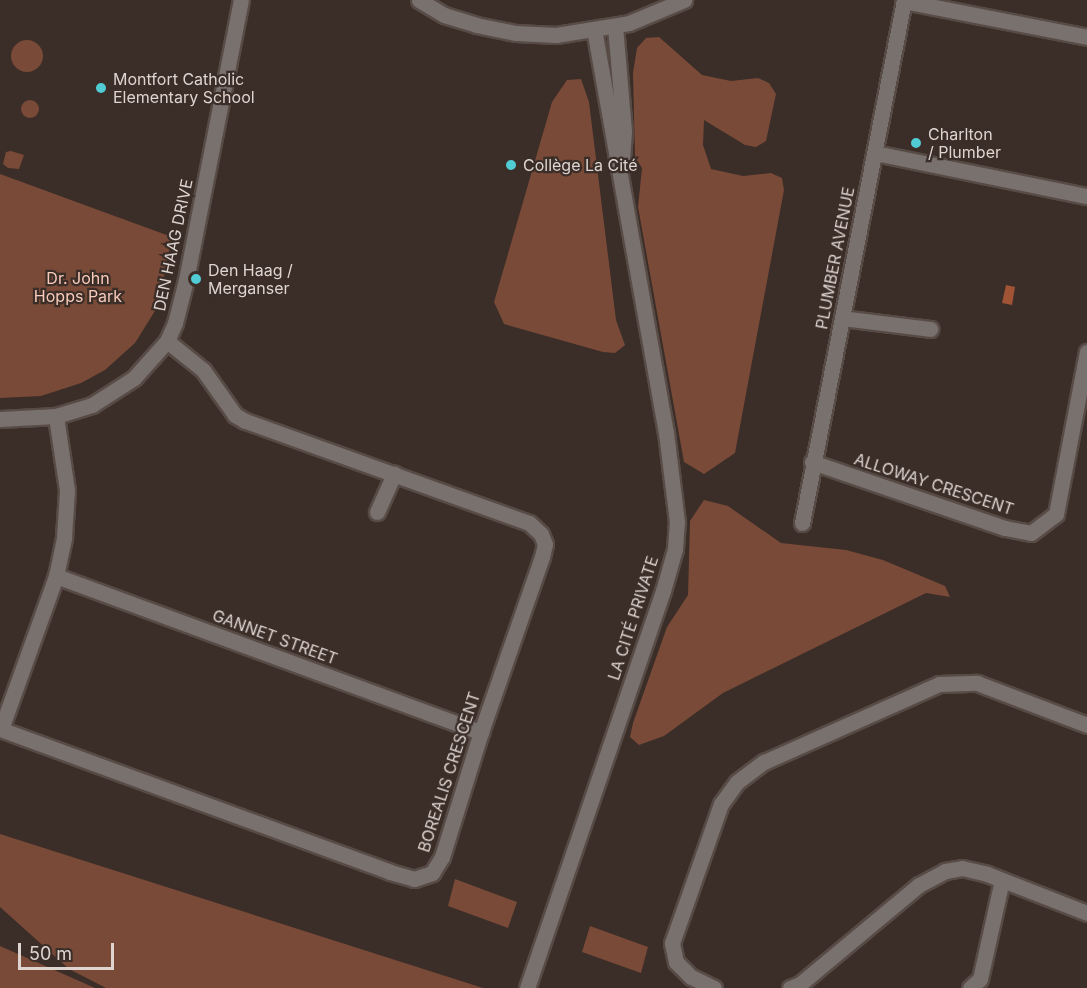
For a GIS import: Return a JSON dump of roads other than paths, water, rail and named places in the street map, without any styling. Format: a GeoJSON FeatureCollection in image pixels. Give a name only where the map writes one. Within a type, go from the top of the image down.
{"type":"FeatureCollection","features":[{"type":"Feature","properties":{"kind":"street","name":"DEN HAAG DRIVE"},"geometry":{"type":"LineString","coordinates":[[0,419],[56,416],[92,405],[121,388],[146,366],[167,341],[175,323],[186,280],[241,0]]}},
{"type":"Feature","properties":{"kind":"street"},"geometry":{"type":"LineString","coordinates":[[419,0],[454,18],[516,33],[556,35],[594,30],[639,20],[684,0]]}},
{"type":"Feature","properties":{"kind":"street"},"geometry":{"type":"LineString","coordinates":[[904,1],[1087,37]]}},
{"type":"Feature","properties":{"kind":"street","name":"PLUMBER AVENUE"},"geometry":{"type":"LineString","coordinates":[[802,523],[812,462],[904,1]]}},
{"type":"Feature","properties":{"kind":"street","name":"LA CITÉ PRIVATE"},"geometry":{"type":"LineString","coordinates":[[615,26],[624,131],[622,176]]}},
{"type":"Feature","properties":{"kind":"street","name":"LA CITÉ PRIVATE"},"geometry":{"type":"LineString","coordinates":[[527,988],[663,591],[675,549],[677,522],[666,433],[652,366],[622,176],[610,132],[594,30]]}},
{"type":"Feature","properties":{"kind":"street"},"geometry":{"type":"LineString","coordinates":[[875,153],[1087,196]]}},
{"type":"Feature","properties":{"kind":"street"},"geometry":{"type":"LineString","coordinates":[[842,318],[930,329]]}},
{"type":"Feature","properties":{"kind":"street","name":"BOREALIS CRESCENT"},"geometry":{"type":"LineString","coordinates":[[1,729],[414,879],[432,873],[442,857],[481,732],[545,544],[541,534],[529,523],[235,415],[203,370],[167,341]]}},
{"type":"Feature","properties":{"kind":"street","name":"ALLOWAY CRESCENT"},"geometry":{"type":"LineString","coordinates":[[812,462],[1005,528],[1031,533],[1056,514],[1087,352]]}},
{"type":"Feature","properties":{"kind":"street"},"geometry":{"type":"LineString","coordinates":[[1,729],[56,576],[64,537],[67,490],[56,416]]}},
{"type":"Feature","properties":{"kind":"street"},"geometry":{"type":"LineString","coordinates":[[377,512],[394,474]]}},
{"type":"Feature","properties":{"kind":"street","name":"GANNET STREET"},"geometry":{"type":"LineString","coordinates":[[56,576],[481,732]]}},
{"type":"Feature","properties":{"kind":"street"},"geometry":{"type":"LineString","coordinates":[[714,988],[691,977],[676,962],[672,943],[721,804],[737,782],[764,762],[939,684],[977,683],[1087,725]]}},
{"type":"Feature","properties":{"kind":"street"},"geometry":{"type":"LineString","coordinates":[[790,988],[800,984],[930,877],[962,868],[1002,880],[1087,913]]}},
{"type":"Feature","properties":{"kind":"street"},"geometry":{"type":"LineString","coordinates":[[970,988],[980,979],[1002,880]]}},
{"type":"Feature","properties":{"kind":"place","name":"Montfort Catholic Elementary School"},"geometry":{"type":"Point","coordinates":[101,88]}},
{"type":"Feature","properties":{"kind":"place","name":"Charlton / Plumber"},"geometry":{"type":"Point","coordinates":[916,143]}},
{"type":"Feature","properties":{"kind":"place","name":"Collège La Cité"},"geometry":{"type":"Point","coordinates":[511,165]}},
{"type":"Feature","properties":{"kind":"place","name":"Den Haag / Merganser"},"geometry":{"type":"Point","coordinates":[196,279]}},
{"type":"Feature","properties":{"kind":"park label","name":"Dr. John Hopps Park"},"geometry":{"type":"Point","coordinates":[78,287]}}]}
